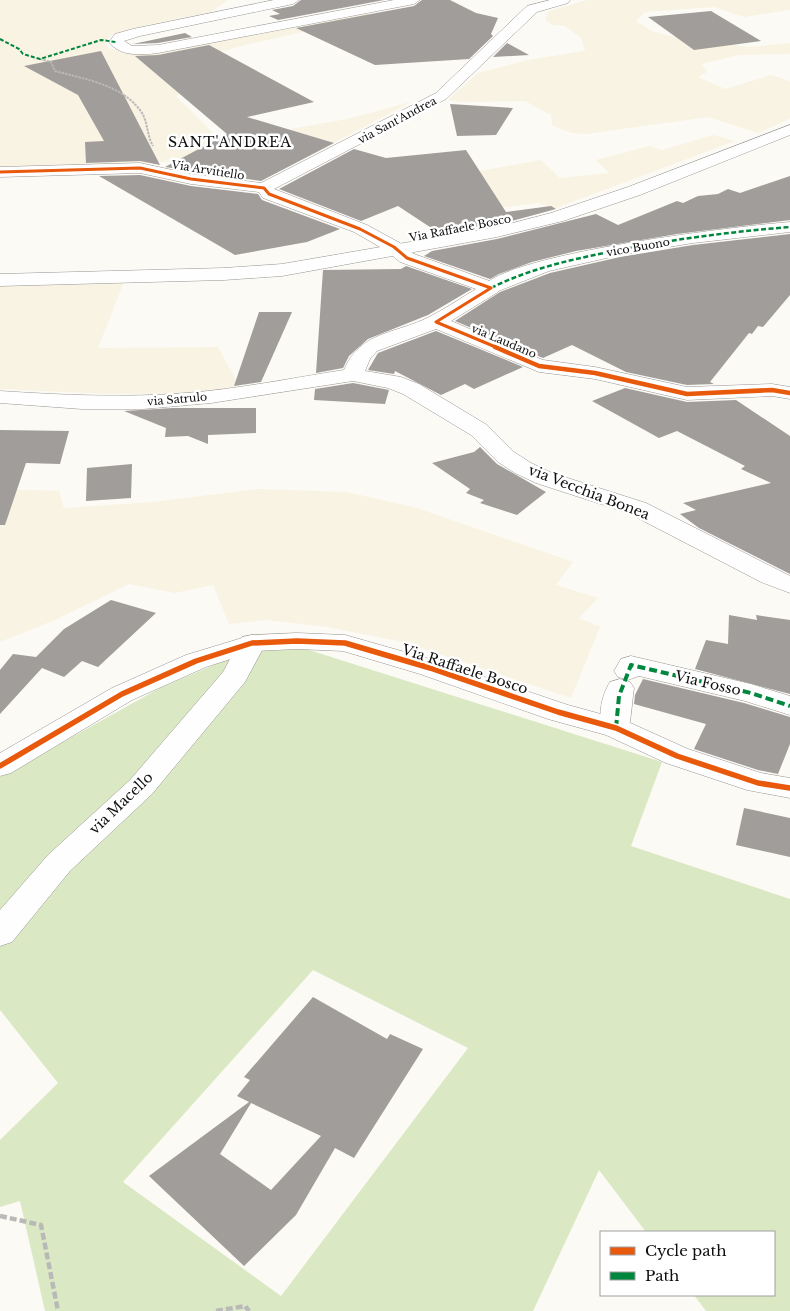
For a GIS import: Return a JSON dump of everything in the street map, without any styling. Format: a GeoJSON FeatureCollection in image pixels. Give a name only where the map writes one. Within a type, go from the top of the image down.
{"type":"FeatureCollection","features":[{"type":"Feature","properties":{"kind":"street"},"geometry":{"type":"LineString","coordinates":[[293,0],[138,32],[120,37],[116,42],[120,47],[132,49],[164,48],[414,0]]}},
{"type":"Feature","properties":{"kind":"street","name":"via Sant'Andrea"},"geometry":{"type":"LineString","coordinates":[[264,188],[442,96],[532,10],[564,0]]}},
{"type":"Feature","properties":{"kind":"street","name":"Via Raffaele Bosco"},"geometry":{"type":"LineString","coordinates":[[0,280],[224,274],[282,270],[497,232],[557,217],[634,191],[790,130]]}},
{"type":"Feature","properties":{"kind":"street","name":"Via Arvitiello"},"geometry":{"type":"LineString","coordinates":[[0,172],[140,168],[192,179],[264,188],[269,194],[351,226],[398,250]]}},
{"type":"Feature","properties":{"kind":"street","name":"vico Buono"},"geometry":{"type":"LineString","coordinates":[[491,288],[559,262],[654,242],[790,227]]}},
{"type":"Feature","properties":{"kind":"street"},"geometry":{"type":"LineString","coordinates":[[398,250],[407,258],[491,288]]}},
{"type":"Feature","properties":{"kind":"street","name":"via Laudano"},"geometry":{"type":"LineString","coordinates":[[436,322],[491,288]]}},
{"type":"Feature","properties":{"kind":"street"},"geometry":{"type":"LineString","coordinates":[[353,375],[360,358],[370,347],[436,322]]}},
{"type":"Feature","properties":{"kind":"street","name":"via Laudano"},"geometry":{"type":"LineString","coordinates":[[436,322],[539,366],[595,373],[687,394],[772,390],[790,393]]}},
{"type":"Feature","properties":{"kind":"street","name":"via Satrulo"},"geometry":{"type":"LineString","coordinates":[[0,397],[113,403],[164,401],[200,398],[353,375]]}},
{"type":"Feature","properties":{"kind":"street","name":"via Vecchia Bonea"},"geometry":{"type":"LineString","coordinates":[[353,375],[393,382],[411,388],[479,430],[506,457],[523,468],[544,478],[637,508],[770,577],[790,585]]}},
{"type":"Feature","properties":{"kind":"street","name":"Via Raffaele Bosco"},"geometry":{"type":"LineString","coordinates":[[0,766],[122,694],[196,661],[252,643],[345,643],[430,668],[558,712],[616,728],[677,756],[758,783],[790,788]]}},
{"type":"Feature","properties":{"kind":"street","name":"via Macello"},"geometry":{"type":"LineString","coordinates":[[0,933],[59,863],[141,787],[235,676],[252,643]]}},
{"type":"Feature","properties":{"kind":"street","name":"Via Fosso"},"geometry":{"type":"LineString","coordinates":[[616,728],[616,712],[624,679],[631,665],[751,693],[790,706]]}},
{"type":"Feature","properties":{"kind":"path"},"geometry":{"type":"LineString","coordinates":[[40,59],[50,62],[56,71],[116,91],[127,97],[141,111],[148,137],[156,152],[155,158],[140,168]]}},
{"type":"Feature","properties":{"kind":"path"},"geometry":{"type":"LineString","coordinates":[[0,1216],[41,1225],[58,1311]]}},
{"type":"Feature","properties":{"kind":"path"},"geometry":{"type":"LineString","coordinates":[[216,1311],[245,1306],[249,1311]]}},
{"type":"Feature","properties":{"kind":"shaded area"},"geometry":{"type":"Polygon","coordinates":[[[0,0],[228,0],[211,12],[146,25],[112,35],[105,41],[108,48],[125,53],[169,50],[368,13],[367,17],[360,19],[245,45],[162,68],[181,93],[176,96],[221,141],[347,119],[411,102],[328,146],[268,149],[155,163],[0,169],[0,0]]]}},
{"type":"Feature","properties":{"kind":"shaded area"},"geometry":{"type":"Polygon","coordinates":[[[587,0],[790,0],[790,10],[744,17],[714,7],[645,12],[636,21],[652,31],[670,36],[749,47],[790,43],[790,54],[739,55],[702,64],[707,72],[698,77],[725,89],[771,75],[790,81],[790,119],[758,133],[708,117],[586,134],[571,133],[552,125],[551,115],[525,101],[461,102],[448,100],[478,73],[528,60],[584,51],[585,49],[580,37],[565,26],[553,25],[545,20],[549,11],[587,0]]]}},
{"type":"Feature","properties":{"kind":"shaded area"},"geometry":{"type":"Polygon","coordinates":[[[713,135],[735,141],[553,209],[539,203],[473,211],[473,172],[541,160],[560,178],[609,173],[596,160],[649,146],[662,150],[713,135]]]}},
{"type":"Feature","properties":{"kind":"shaded area"},"geometry":{"type":"Polygon","coordinates":[[[125,279],[98,348],[218,347],[239,386],[189,393],[108,394],[0,389],[0,283],[125,279]]]}},
{"type":"Feature","properties":{"kind":"shaded area"},"geometry":{"type":"Polygon","coordinates":[[[0,489],[59,491],[64,508],[153,502],[257,489],[347,492],[417,508],[573,562],[556,585],[598,598],[579,618],[600,627],[571,698],[403,642],[327,627],[267,620],[229,624],[213,585],[175,593],[129,584],[55,620],[0,642],[0,489]]]}},
{"type":"Feature","properties":{"kind":"green space"},"geometry":{"type":"Polygon","coordinates":[[[306,649],[662,762],[631,846],[790,899],[790,1311],[706,1311],[695,1296],[775,1296],[775,1231],[645,1231],[599,1170],[533,1311],[45,1311],[20,1201],[0,1207],[0,1140],[58,1083],[0,1010],[0,777],[160,688],[244,652],[306,649]],[[313,970],[123,1182],[281,1296],[468,1048],[313,970]]]}},
{"type":"Feature","properties":{"kind":"building"},"geometry":{"type":"Polygon","coordinates":[[[301,0],[384,0],[278,20],[269,16],[280,14],[272,10],[293,6],[301,0]]]}},
{"type":"Feature","properties":{"kind":"building"},"geometry":{"type":"Polygon","coordinates":[[[422,0],[450,0],[476,13],[498,18],[491,34],[493,36],[469,59],[375,65],[296,28],[414,6],[422,0]]]}},
{"type":"Feature","properties":{"kind":"building"},"geometry":{"type":"Polygon","coordinates":[[[711,11],[761,41],[694,50],[648,17],[711,11]]]}},
{"type":"Feature","properties":{"kind":"building"},"geometry":{"type":"Polygon","coordinates":[[[185,33],[192,37],[158,43],[133,44],[185,33]]]}},
{"type":"Feature","properties":{"kind":"building"},"geometry":{"type":"Polygon","coordinates":[[[507,43],[529,55],[493,57],[507,43]]]}},
{"type":"Feature","properties":{"kind":"building"},"geometry":{"type":"Polygon","coordinates":[[[209,45],[314,102],[247,117],[334,143],[261,181],[165,167],[227,134],[135,56],[158,55],[209,45]]]}},
{"type":"Feature","properties":{"kind":"building"},"geometry":{"type":"Polygon","coordinates":[[[101,51],[160,165],[140,161],[86,163],[85,142],[104,141],[78,95],[24,66],[101,51]]]}},
{"type":"Feature","properties":{"kind":"building"},"geometry":{"type":"Polygon","coordinates":[[[450,104],[513,108],[496,135],[457,136],[450,104]]]}},
{"type":"Feature","properties":{"kind":"building"},"geometry":{"type":"Polygon","coordinates":[[[354,149],[386,158],[466,150],[506,212],[551,206],[556,209],[497,225],[442,235],[398,206],[361,221],[279,189],[354,149]]]}},
{"type":"Feature","properties":{"kind":"building"},"geometry":{"type":"Polygon","coordinates":[[[140,175],[191,186],[258,194],[262,200],[340,229],[307,242],[235,255],[99,176],[140,175]]]}},
{"type":"Feature","properties":{"kind":"building"},"geometry":{"type":"Polygon","coordinates":[[[790,176],[790,220],[677,234],[576,251],[532,262],[490,279],[424,256],[432,251],[497,239],[596,214],[618,225],[677,201],[683,203],[698,196],[718,194],[728,189],[740,193],[790,176]]]}},
{"type":"Feature","properties":{"kind":"building"},"geometry":{"type":"Polygon","coordinates":[[[790,234],[790,295],[763,327],[758,326],[752,334],[749,333],[710,382],[714,384],[687,385],[626,372],[572,345],[543,358],[455,321],[500,292],[550,273],[620,257],[693,245],[790,234]]]}},
{"type":"Feature","properties":{"kind":"building"},"geometry":{"type":"Polygon","coordinates":[[[406,266],[472,289],[428,315],[368,339],[349,356],[343,368],[316,373],[323,270],[401,269],[406,266]]]}},
{"type":"Feature","properties":{"kind":"building"},"geometry":{"type":"Polygon","coordinates":[[[259,312],[292,312],[261,382],[234,386],[259,312]]]}},
{"type":"Feature","properties":{"kind":"building"},"geometry":{"type":"Polygon","coordinates":[[[436,331],[523,367],[474,389],[465,384],[441,395],[395,371],[394,374],[368,370],[378,353],[436,331]]]}},
{"type":"Feature","properties":{"kind":"building"},"geometry":{"type":"Polygon","coordinates":[[[353,383],[389,390],[385,404],[314,400],[315,389],[353,383]]]}},
{"type":"Feature","properties":{"kind":"building"},"geometry":{"type":"Polygon","coordinates":[[[625,388],[687,402],[736,400],[790,436],[790,574],[699,528],[680,514],[696,510],[683,503],[771,483],[741,469],[745,466],[677,431],[659,438],[592,401],[625,388]]]}},
{"type":"Feature","properties":{"kind":"building"},"geometry":{"type":"Polygon","coordinates":[[[173,408],[256,408],[256,433],[208,435],[208,444],[188,436],[165,437],[166,428],[124,411],[173,408]]]}},
{"type":"Feature","properties":{"kind":"building"},"geometry":{"type":"Polygon","coordinates":[[[0,430],[69,431],[60,464],[26,463],[5,525],[0,525],[0,430]]]}},
{"type":"Feature","properties":{"kind":"building"},"geometry":{"type":"Polygon","coordinates":[[[480,447],[497,464],[546,492],[517,515],[480,503],[484,500],[466,493],[470,489],[432,463],[474,452],[480,447]]]}},
{"type":"Feature","properties":{"kind":"building"},"geometry":{"type":"Polygon","coordinates":[[[132,464],[131,498],[86,501],[87,468],[132,464]]]}},
{"type":"Feature","properties":{"kind":"building"},"geometry":{"type":"Polygon","coordinates":[[[111,600],[156,613],[98,667],[82,661],[64,677],[42,668],[0,714],[0,670],[13,654],[36,657],[64,629],[111,600]]]}},
{"type":"Feature","properties":{"kind":"building"},"geometry":{"type":"Polygon","coordinates":[[[729,615],[757,620],[756,615],[790,620],[790,694],[695,669],[706,640],[728,644],[729,615]]]}},
{"type":"Feature","properties":{"kind":"building"},"geometry":{"type":"Polygon","coordinates":[[[643,679],[744,703],[790,717],[790,744],[778,774],[758,770],[694,749],[706,724],[634,704],[635,695],[643,679]]]}},
{"type":"Feature","properties":{"kind":"building"},"geometry":{"type":"Polygon","coordinates":[[[744,808],[790,818],[790,857],[736,845],[744,808]]]}},
{"type":"Feature","properties":{"kind":"building"},"geometry":{"type":"Polygon","coordinates":[[[313,997],[387,1039],[390,1034],[423,1049],[354,1158],[335,1148],[296,1215],[244,1266],[149,1176],[249,1102],[237,1096],[250,1080],[244,1077],[313,997]],[[251,1103],[220,1154],[271,1190],[321,1136],[251,1103]]]}},
{"type":"Feature","properties":{"kind":"marked path"},"geometry":{"type":"LineString","coordinates":[[0,39],[19,49],[23,54],[40,59],[101,40],[116,42]]}},
{"type":"Feature","properties":{"kind":"marked path"},"geometry":{"type":"LineString","coordinates":[[491,288],[516,276],[542,267],[644,245],[790,227]]}},
{"type":"Feature","properties":{"kind":"marked path"},"geometry":{"type":"LineString","coordinates":[[616,728],[616,711],[619,696],[631,665],[751,693],[790,706]]}},
{"type":"Feature","properties":{"kind":"cycle path"},"geometry":{"type":"LineString","coordinates":[[0,172],[140,168],[191,179],[264,188],[269,194],[342,220],[378,237],[407,258],[491,288],[436,322],[539,366],[595,373],[687,394],[772,390],[790,393]]}},
{"type":"Feature","properties":{"kind":"cycle path"},"geometry":{"type":"LineString","coordinates":[[0,766],[122,694],[196,661],[252,643],[297,641],[345,643],[430,668],[558,712],[616,728],[677,756],[758,783],[790,788]]}},
{"type":"Feature","properties":{"kind":"district","name":"SANT'ANDREA"},"geometry":{"type":"Point","coordinates":[230,142]}}]}
